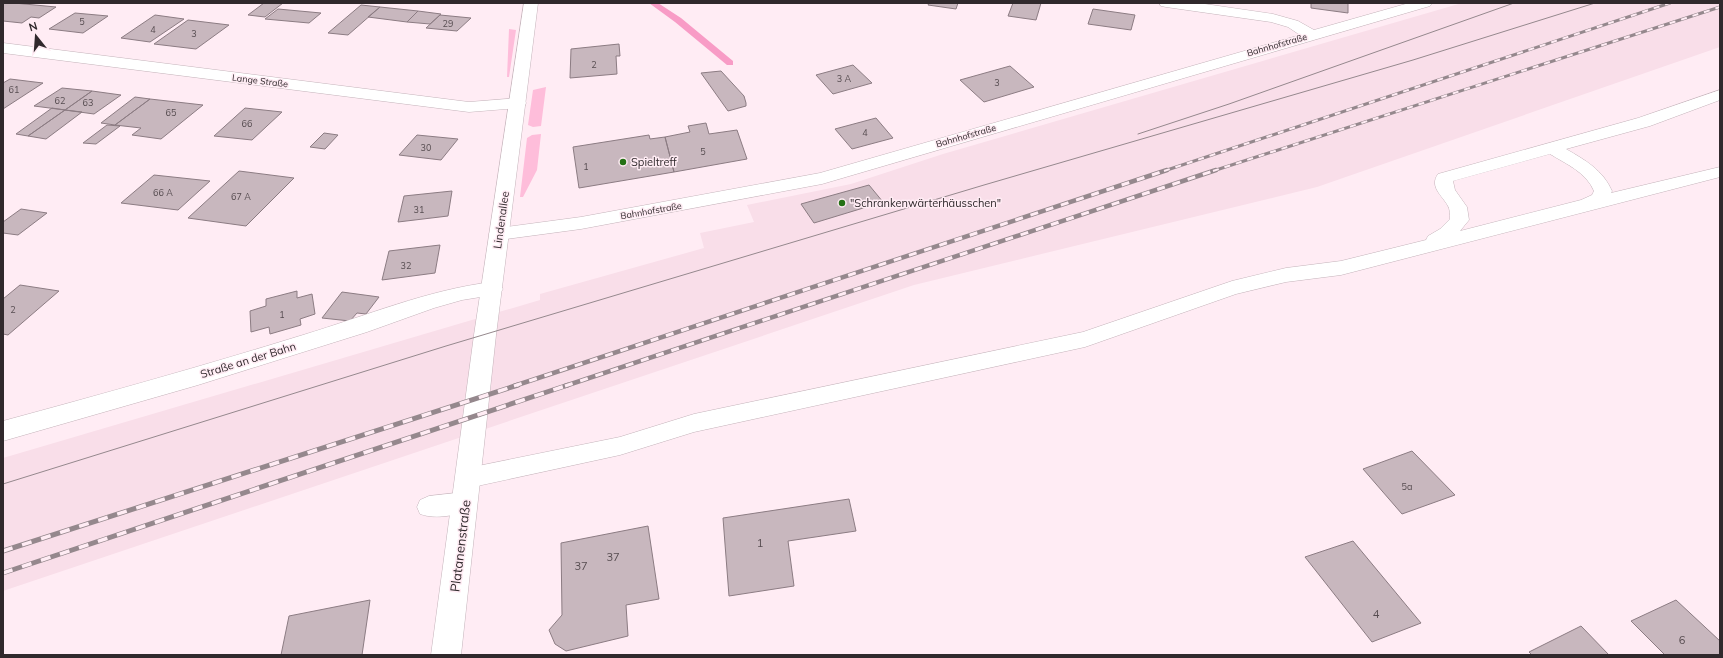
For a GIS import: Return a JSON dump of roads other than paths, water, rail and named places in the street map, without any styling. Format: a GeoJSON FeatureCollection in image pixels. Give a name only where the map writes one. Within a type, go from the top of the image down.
{"type":"FeatureCollection","features":[{"type":"Feature","properties":{"kind":"street","name":"Lindenallee"},"geometry":{"type":"LineString","coordinates":[[473,437],[530,3]]}},
{"type":"Feature","properties":{"kind":"street"},"geometry":{"type":"LineString","coordinates":[[1166,3],[1273,18],[1293,24],[1311,35]]}},
{"type":"Feature","properties":{"kind":"street","name":"Bahnhofstraße"},"geometry":{"type":"LineString","coordinates":[[499,234],[581,223],[822,178],[1425,3]]}},
{"type":"Feature","properties":{"kind":"street","name":"Lange Straße"},"geometry":{"type":"LineString","coordinates":[[3,48],[469,107],[518,103]]}},
{"type":"Feature","properties":{"kind":"street","name":"Straße an der Bahn"},"geometry":{"type":"LineString","coordinates":[[3,431],[206,373],[359,326],[428,302],[462,293],[492,289]]}},
{"type":"Feature","properties":{"kind":"street","name":"Platanenstraße"},"geometry":{"type":"LineString","coordinates":[[446,655],[473,437]]}},
{"type":"Feature","properties":{"kind":"lane"},"geometry":{"type":"LineString","coordinates":[[1422,247],[1447,233],[1460,220],[1458,207],[1446,193],[1443,185],[1444,178],[1644,122],[1720,95]]}},
{"type":"Feature","properties":{"kind":"lane"},"geometry":{"type":"LineString","coordinates":[[1552,148],[1594,174],[1601,182],[1603,191],[1599,199],[1587,205]]}},
{"type":"Feature","properties":{"kind":"lane"},"geometry":{"type":"LineString","coordinates":[[429,507],[467,490],[694,423],[1086,340],[1232,288],[1286,275],[1341,268],[1720,172]]}},
{"type":"Feature","properties":{"kind":"waterway"},"geometry":{"type":"LineString","coordinates":[[653,3],[678,20],[730,63]]}},
{"type":"Feature","properties":{"kind":"tram line"},"geometry":{"type":"LineString","coordinates":[[1138,134],[1229,104],[1514,3]]}},
{"type":"Feature","properties":{"kind":"tram line"},"geometry":{"type":"LineString","coordinates":[[3,484],[446,346],[984,185],[1413,60],[1595,3]]}},
{"type":"Feature","properties":{"kind":"railway"},"geometry":{"type":"LineString","coordinates":[[1164,171],[1670,3]]}},
{"type":"Feature","properties":{"kind":"railway"},"geometry":{"type":"LineString","coordinates":[[1213,171],[1720,7]]}},
{"type":"Feature","properties":{"kind":"railway"},"geometry":{"type":"LineString","coordinates":[[514,386],[1167,170]]}},
{"type":"Feature","properties":{"kind":"railway"},"geometry":{"type":"LineString","coordinates":[[565,386],[1216,170]]}},
{"type":"Feature","properties":{"kind":"railway"},"geometry":{"type":"LineString","coordinates":[[3,551],[518,385]]}},
{"type":"Feature","properties":{"kind":"railway"},"geometry":{"type":"LineString","coordinates":[[3,573],[568,385]]}},
{"type":"Feature","properties":{"kind":"place","name":"Spieltreff"},"geometry":{"type":"Point","coordinates":[623,162]}},
{"type":"Feature","properties":{"kind":"place","name":"\"Schrankenwärterhäusschen\""},"geometry":{"type":"Point","coordinates":[842,203]}}]}
